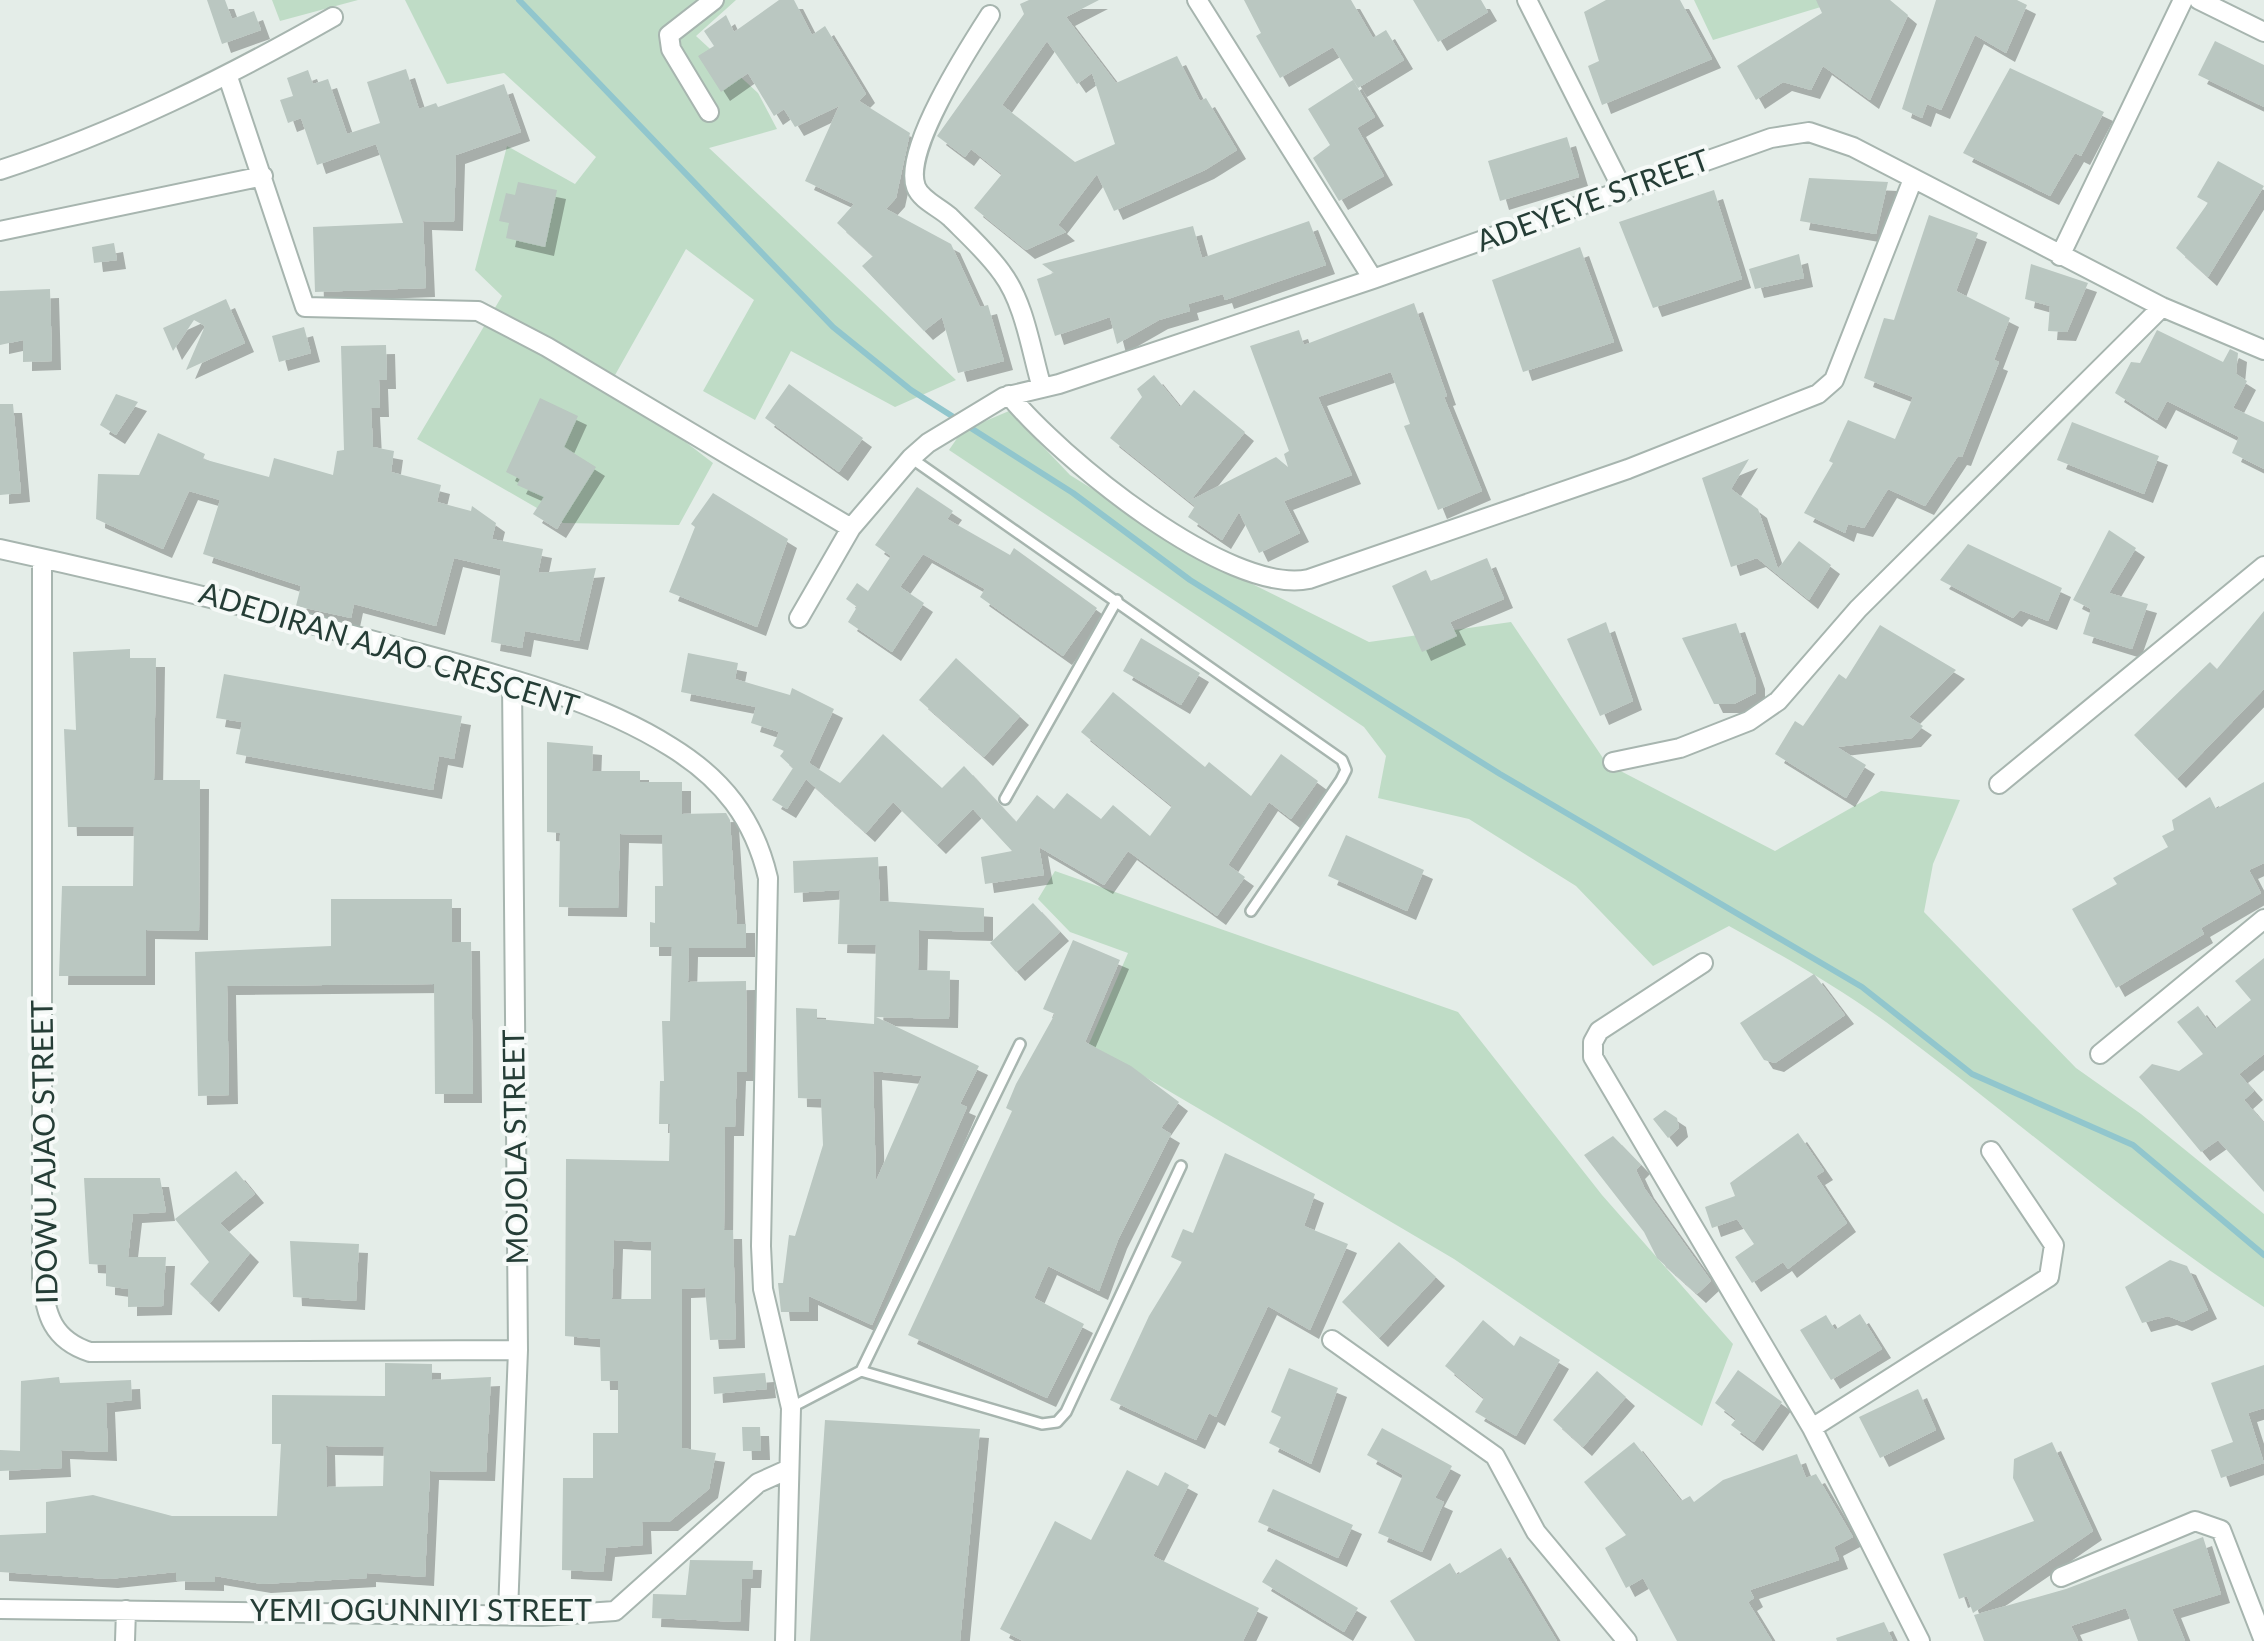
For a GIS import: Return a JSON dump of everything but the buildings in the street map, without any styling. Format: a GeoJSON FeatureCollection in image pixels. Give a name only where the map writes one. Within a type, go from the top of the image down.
{"type":"FeatureCollection","features":[{"type":"Feature","properties":{"kind":"street"},"geometry":{"type":"LineString","coordinates":[[710,112],[671,49],[669,35],[714,0]]}},
{"type":"Feature","properties":{"kind":"street"},"geometry":{"type":"LineString","coordinates":[[1197,0],[1373,279]]}},
{"type":"Feature","properties":{"kind":"street"},"geometry":{"type":"LineString","coordinates":[[1527,0],[1624,192]]}},
{"type":"Feature","properties":{"kind":"street"},"geometry":{"type":"LineString","coordinates":[[2060,256],[2183,0]]}},
{"type":"Feature","properties":{"kind":"street"},"geometry":{"type":"LineString","coordinates":[[2199,0],[2264,32]]}},
{"type":"Feature","properties":{"kind":"street"},"geometry":{"type":"LineString","coordinates":[[990,15],[941,94],[916,162],[914,182],[922,196],[948,215],[1002,273],[1018,300],[1042,388]]}},
{"type":"Feature","properties":{"kind":"street"},"geometry":{"type":"LineString","coordinates":[[0,170],[61,150],[228,77],[333,16]]}},
{"type":"Feature","properties":{"kind":"street"},"geometry":{"type":"LineString","coordinates":[[228,77],[263,176],[278,236],[305,306],[478,311],[547,347],[852,528]]}},
{"type":"Feature","properties":{"kind":"street","name":"ADEYEYE STREET"},"geometry":{"type":"LineString","coordinates":[[799,618],[852,528],[911,458],[928,442],[1007,396],[1042,388],[1373,279],[1771,138],[1809,132],[1854,147],[2060,256],[2264,350]]}},
{"type":"Feature","properties":{"kind":"street"},"geometry":{"type":"LineString","coordinates":[[0,231],[263,176]]}},
{"type":"Feature","properties":{"kind":"street"},"geometry":{"type":"LineString","coordinates":[[1007,396],[1071,460],[1223,563],[1292,583],[1309,579],[1628,469],[1818,394],[1834,380],[1913,179]]}},
{"type":"Feature","properties":{"kind":"street"},"geometry":{"type":"LineString","coordinates":[[1613,762],[1680,748],[1749,720],[1778,700],[1858,609],[2162,306]]}},
{"type":"Feature","properties":{"kind":"street","name":"ADEDIRAN AJAO CRESCENT"},"geometry":{"type":"LineString","coordinates":[[0,549],[182,588],[553,694],[671,746],[720,785],[751,825],[768,878],[763,1289],[790,1408],[786,1641]]}},
{"type":"Feature","properties":{"kind":"street","name":"IDOWU AJAO STREET"},"geometry":{"type":"LineString","coordinates":[[42,560],[42,1278],[49,1322],[60,1336],[90,1352],[518,1350]]}},
{"type":"Feature","properties":{"kind":"street"},"geometry":{"type":"LineString","coordinates":[[1999,784],[2264,566]]}},
{"type":"Feature","properties":{"kind":"street","name":"MOJOLA STREET"},"geometry":{"type":"LineString","coordinates":[[508,1612],[518,1350],[512,681]]}},
{"type":"Feature","properties":{"kind":"street"},"geometry":{"type":"LineString","coordinates":[[2100,1054],[2264,919]]}},
{"type":"Feature","properties":{"kind":"street"},"geometry":{"type":"LineString","coordinates":[[1703,963],[1599,1031],[1592,1042],[1593,1057],[1812,1428],[1920,1641]]}},
{"type":"Feature","properties":{"kind":"street"},"geometry":{"type":"LineString","coordinates":[[1812,1428],[2049,1277],[2054,1245],[1990,1152]]}},
{"type":"Feature","properties":{"kind":"street"},"geometry":{"type":"LineString","coordinates":[[1332,1340],[1495,1456],[1536,1532],[1627,1641]]}},
{"type":"Feature","properties":{"kind":"street","name":"YEMI OGUNNIYI STREET"},"geometry":{"type":"LineString","coordinates":[[0,1609],[508,1612],[542,1616],[615,1611],[758,1483],[789,1469]]}},
{"type":"Feature","properties":{"kind":"street"},"geometry":{"type":"LineString","coordinates":[[2061,1578],[2195,1521],[2221,1530],[2264,1641]]}},
{"type":"Feature","properties":{"kind":"street"},"geometry":{"type":"LineString","coordinates":[[125,1641],[126,1610]]}},
{"type":"Feature","properties":{"kind":"lane"},"geometry":{"type":"LineString","coordinates":[[911,458],[1342,760],[1346,770],[1341,780],[1251,911]]}},
{"type":"Feature","properties":{"kind":"lane"},"geometry":{"type":"LineString","coordinates":[[1005,799],[1117,600]]}},
{"type":"Feature","properties":{"kind":"lane"},"geometry":{"type":"LineString","coordinates":[[790,1408],[861,1371],[1020,1044]]}},
{"type":"Feature","properties":{"kind":"lane"},"geometry":{"type":"LineString","coordinates":[[861,1371],[1042,1424],[1057,1422],[1066,1412],[1181,1166]]}},
{"type":"Feature","properties":{"kind":"green space"},"geometry":{"type":"Polygon","coordinates":[[[272,0],[358,0],[280,21],[272,0]]]}},
{"type":"Feature","properties":{"kind":"green space"},"geometry":{"type":"Polygon","coordinates":[[[405,0],[736,0],[696,36],[758,93],[777,129],[709,148],[956,380],[895,407],[791,351],[755,420],[703,391],[754,300],[686,249],[610,384],[713,463],[679,525],[563,523],[417,439],[502,296],[475,270],[507,146],[575,184],[596,157],[504,73],[447,84],[405,0]]]}},
{"type":"Feature","properties":{"kind":"green space"},"geometry":{"type":"Polygon","coordinates":[[[1694,0],[1820,0],[1824,6],[1713,40],[1694,0]]]}},
{"type":"Feature","properties":{"kind":"green space"},"geometry":{"type":"Polygon","coordinates":[[[1009,411],[1070,475],[1214,565],[1369,642],[1511,622],[1607,764],[1775,851],[1881,791],[1960,800],[1933,864],[1924,912],[2076,1068],[2141,1114],[2264,1214],[2264,1307],[2119,1204],[1886,1022],[1729,926],[1653,966],[1576,886],[1469,819],[1378,798],[1386,756],[1364,727],[949,450],[962,431],[1009,411]]]}},
{"type":"Feature","properties":{"kind":"green space"},"geometry":{"type":"Polygon","coordinates":[[[1055,871],[1458,1012],[1602,1195],[1733,1344],[1702,1426],[1454,1259],[1089,1044],[1128,953],[1070,932],[1038,899],[1055,871]]]}},
{"type":"Feature","properties":{"kind":"waterway"},"geometry":{"type":"LineString","coordinates":[[519,0],[833,327],[911,390],[1073,493],[1190,580],[1500,774],[1862,987],[1972,1074],[2133,1145],[2264,1255]]}}]}
